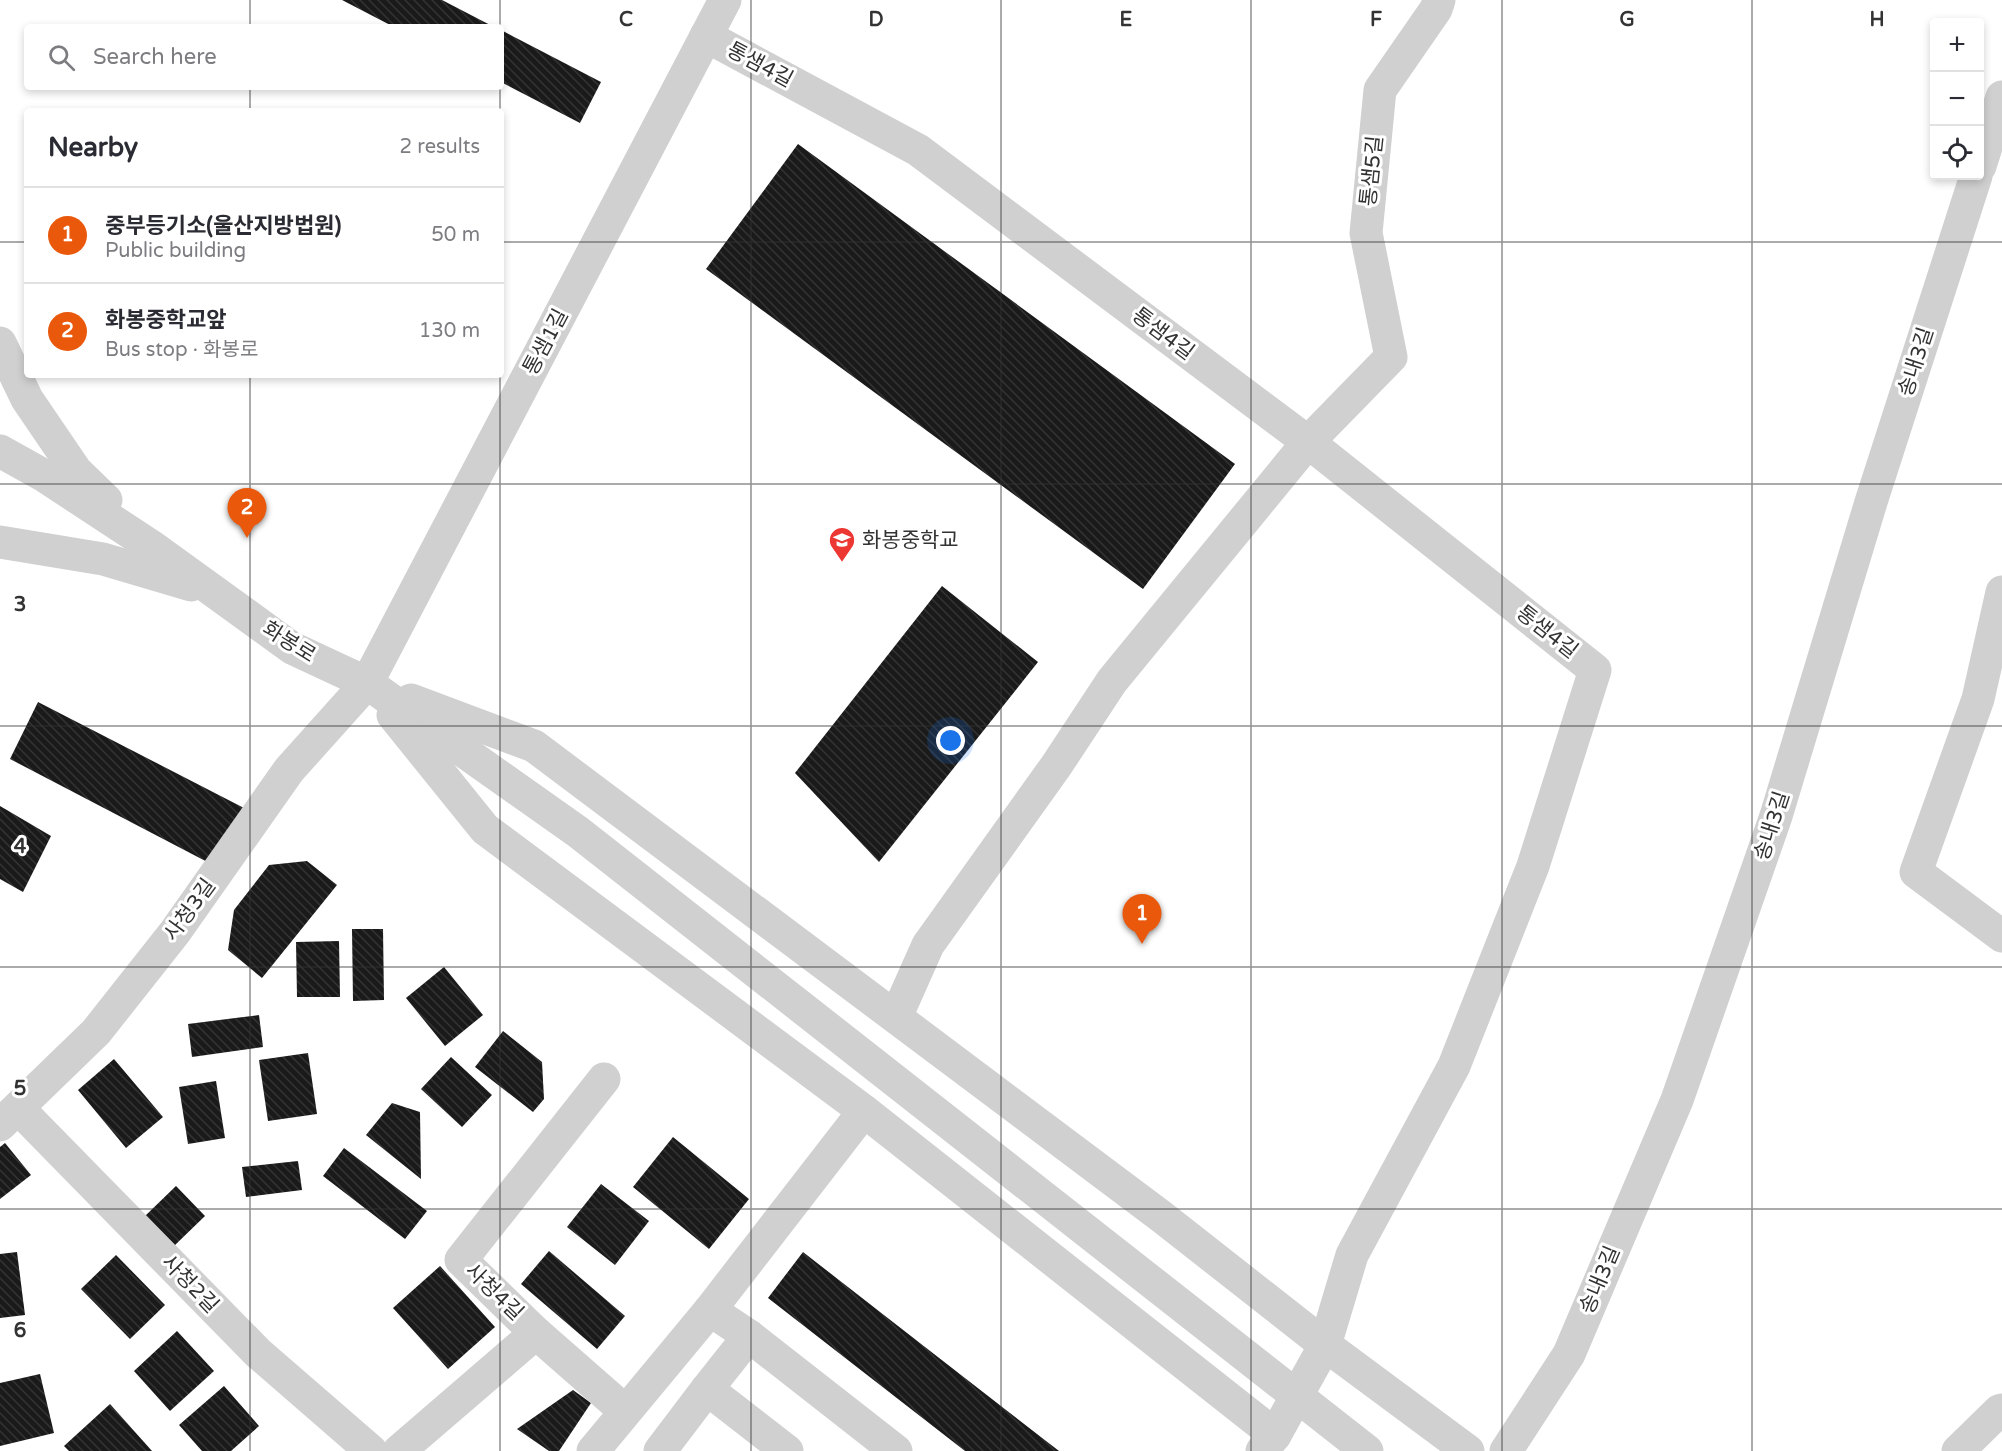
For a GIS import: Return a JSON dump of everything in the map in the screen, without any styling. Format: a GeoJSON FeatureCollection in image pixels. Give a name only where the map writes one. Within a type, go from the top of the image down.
{"type":"FeatureCollection","features":[{"type":"Feature","properties":{"kind":"street","name":"통샘1길"},"geometry":{"type":"LineString","coordinates":[[367,683],[725,0]]}},
{"type":"Feature","properties":{"kind":"street","name":"통샘5길"},"geometry":{"type":"LineString","coordinates":[[1308,442],[1391,357],[1366,233],[1380,90],[1436,9],[1439,0]]}},
{"type":"Feature","properties":{"kind":"street","name":"통샘4길"},"geometry":{"type":"LineString","coordinates":[[706,36],[918,150],[1308,442],[1595,670],[1533,866],[1454,1066],[1352,1255],[1325,1345]]}},
{"type":"Feature","properties":{"kind":"street"},"geometry":{"type":"LineString","coordinates":[[1984,154],[2002,98]]}},
{"type":"Feature","properties":{"kind":"street","name":"송내3길"},"geometry":{"type":"LineString","coordinates":[[1506,1451],[1569,1354],[1677,1100],[1776,816],[1875,491],[1975,180]]}},
{"type":"Feature","properties":{"kind":"street"},"geometry":{"type":"LineString","coordinates":[[0,343],[27,399],[76,471],[154,548]]}},
{"type":"Feature","properties":{"kind":"street"},"geometry":{"type":"LineString","coordinates":[[896,1017],[928,945],[1056,766],[1112,681],[1308,442]]}},
{"type":"Feature","properties":{"kind":"street","name":"화봉로"},"geometry":{"type":"LineString","coordinates":[[0,451],[43,475],[154,548],[292,648],[367,683],[578,832],[1367,1451]]}},
{"type":"Feature","properties":{"kind":"street"},"geometry":{"type":"LineString","coordinates":[[0,542],[103,559],[218,594]]}},
{"type":"Feature","properties":{"kind":"street"},"geometry":{"type":"LineString","coordinates":[[2002,592],[1990,707],[1916,872],[2002,936]]}},
{"type":"Feature","properties":{"kind":"street"},"geometry":{"type":"LineString","coordinates":[[367,683],[534,746],[1162,1217],[1325,1345],[1468,1451]]}},
{"type":"Feature","properties":{"kind":"street"},"geometry":{"type":"LineString","coordinates":[[367,683],[485,829],[864,1111],[1268,1443],[1325,1345]]}},
{"type":"Feature","properties":{"kind":"street","name":"사청3길"},"geometry":{"type":"LineString","coordinates":[[9,1117],[96,1032],[175,932],[289,770],[367,683]]}},
{"type":"Feature","properties":{"kind":"street","name":"사청4길"},"geometry":{"type":"LineString","coordinates":[[399,1451],[536,1333],[461,1260],[604,1079]]}},
{"type":"Feature","properties":{"kind":"street"},"geometry":{"type":"LineString","coordinates":[[593,1451],[710,1310],[864,1111]]}},
{"type":"Feature","properties":{"kind":"street","name":"사청2길"},"geometry":{"type":"LineString","coordinates":[[9,1117],[258,1353],[371,1451]]}},
{"type":"Feature","properties":{"kind":"street"},"geometry":{"type":"LineString","coordinates":[[710,1310],[749,1336],[896,1451]]}},
{"type":"Feature","properties":{"kind":"street"},"geometry":{"type":"LineString","coordinates":[[536,1333],[625,1411]]}},
{"type":"Feature","properties":{"kind":"street"},"geometry":{"type":"LineString","coordinates":[[660,1451],[749,1336]]}},
{"type":"Feature","properties":{"kind":"street"},"geometry":{"type":"LineString","coordinates":[[707,1389],[787,1451]]}},
{"type":"Feature","properties":{"kind":"street"},"geometry":{"type":"LineString","coordinates":[[1958,1451],[2002,1410]]}},
{"type":"Feature","properties":{"kind":"building"},"geometry":{"type":"Polygon","coordinates":[[[342,0],[442,0],[488,24],[388,24],[342,0]]]}},
{"type":"Feature","properties":{"kind":"building"},"geometry":{"type":"Polygon","coordinates":[[[504,32],[601,82],[580,123],[504,84],[504,32]]]}},
{"type":"Feature","properties":{"kind":"building"},"geometry":{"type":"Polygon","coordinates":[[[798,144],[1235,464],[1143,589],[706,269],[798,144]]]}},
{"type":"Feature","properties":{"kind":"building"},"geometry":{"type":"Polygon","coordinates":[[[942,586],[1038,662],[879,862],[795,773],[942,586]]]}},
{"type":"Feature","properties":{"kind":"building"},"geometry":{"type":"Polygon","coordinates":[[[38,702],[244,808],[215,866],[10,759],[38,702]]]}},
{"type":"Feature","properties":{"kind":"building"},"geometry":{"type":"Polygon","coordinates":[[[0,806],[51,836],[23,892],[0,879],[0,806]]]}},
{"type":"Feature","properties":{"kind":"building"},"geometry":{"type":"Polygon","coordinates":[[[307,861],[337,885],[262,978],[228,950],[234,910],[269,865],[307,861]]]}},
{"type":"Feature","properties":{"kind":"building"},"geometry":{"type":"Polygon","coordinates":[[[352,929],[383,929],[384,1000],[353,1001],[352,929]]]}},
{"type":"Feature","properties":{"kind":"building"},"geometry":{"type":"Polygon","coordinates":[[[339,941],[340,997],[297,997],[296,942],[339,941]]]}},
{"type":"Feature","properties":{"kind":"building"},"geometry":{"type":"Polygon","coordinates":[[[444,967],[483,1015],[445,1046],[406,998],[444,967]]]}},
{"type":"Feature","properties":{"kind":"building"},"geometry":{"type":"Polygon","coordinates":[[[259,1015],[263,1047],[192,1057],[188,1024],[259,1015]]]}},
{"type":"Feature","properties":{"kind":"building"},"geometry":{"type":"Polygon","coordinates":[[[503,1031],[542,1062],[544,1099],[533,1112],[475,1067],[503,1031]]]}},
{"type":"Feature","properties":{"kind":"building"},"geometry":{"type":"Polygon","coordinates":[[[308,1053],[317,1114],[268,1121],[259,1060],[308,1053]]]}},
{"type":"Feature","properties":{"kind":"building"},"geometry":{"type":"Polygon","coordinates":[[[451,1057],[492,1095],[462,1127],[421,1089],[451,1057]]]}},
{"type":"Feature","properties":{"kind":"building"},"geometry":{"type":"Polygon","coordinates":[[[114,1059],[163,1117],[126,1148],[78,1090],[114,1059]]]}},
{"type":"Feature","properties":{"kind":"building"},"geometry":{"type":"Polygon","coordinates":[[[216,1081],[225,1138],[188,1144],[179,1087],[216,1081]]]}},
{"type":"Feature","properties":{"kind":"building"},"geometry":{"type":"Polygon","coordinates":[[[392,1103],[420,1112],[421,1179],[366,1135],[392,1103]]]}},
{"type":"Feature","properties":{"kind":"building"},"geometry":{"type":"Polygon","coordinates":[[[673,1137],[749,1199],[709,1249],[633,1187],[673,1137]]]}},
{"type":"Feature","properties":{"kind":"building"},"geometry":{"type":"Polygon","coordinates":[[[5,1143],[31,1175],[0,1199],[0,1147],[5,1143]]]}},
{"type":"Feature","properties":{"kind":"building"},"geometry":{"type":"Polygon","coordinates":[[[344,1148],[427,1211],[405,1239],[323,1176],[344,1148]]]}},
{"type":"Feature","properties":{"kind":"building"},"geometry":{"type":"Polygon","coordinates":[[[298,1161],[302,1190],[246,1197],[242,1167],[298,1161]]]}},
{"type":"Feature","properties":{"kind":"building"},"geometry":{"type":"Polygon","coordinates":[[[601,1184],[649,1221],[615,1265],[567,1227],[601,1184]]]}},
{"type":"Feature","properties":{"kind":"building"},"geometry":{"type":"Polygon","coordinates":[[[176,1186],[205,1216],[174,1246],[145,1216],[176,1186]]]}},
{"type":"Feature","properties":{"kind":"building"},"geometry":{"type":"Polygon","coordinates":[[[549,1251],[625,1316],[597,1349],[521,1284],[549,1251]]]}},
{"type":"Feature","properties":{"kind":"building"},"geometry":{"type":"Polygon","coordinates":[[[17,1252],[25,1315],[0,1318],[0,1254],[17,1252]]]}},
{"type":"Feature","properties":{"kind":"building"},"geometry":{"type":"Polygon","coordinates":[[[803,1252],[1059,1451],[965,1451],[768,1298],[803,1252]]]}},
{"type":"Feature","properties":{"kind":"building"},"geometry":{"type":"Polygon","coordinates":[[[116,1255],[165,1305],[130,1339],[81,1289],[116,1255]]]}},
{"type":"Feature","properties":{"kind":"building"},"geometry":{"type":"Polygon","coordinates":[[[440,1266],[495,1327],[448,1369],[393,1308],[440,1266]]]}},
{"type":"Feature","properties":{"kind":"building"},"geometry":{"type":"Polygon","coordinates":[[[177,1331],[214,1371],[170,1411],[134,1371],[177,1331]]]}},
{"type":"Feature","properties":{"kind":"building"},"geometry":{"type":"Polygon","coordinates":[[[40,1374],[54,1433],[0,1446],[0,1383],[40,1374]]]}},
{"type":"Feature","properties":{"kind":"building"},"geometry":{"type":"Polygon","coordinates":[[[224,1386],[259,1426],[231,1451],[202,1451],[179,1425],[224,1386]]]}},
{"type":"Feature","properties":{"kind":"building"},"geometry":{"type":"Polygon","coordinates":[[[573,1390],[591,1403],[559,1451],[549,1451],[517,1429],[573,1390]]]}},
{"type":"Feature","properties":{"kind":"building"},"geometry":{"type":"Polygon","coordinates":[[[110,1404],[152,1451],[69,1451],[64,1446],[110,1404]]]}},
{"type":"Feature","properties":{"kind":"place","name":"화봉중학교앞"},"geometry":{"type":"Point","coordinates":[247,538]}},
{"type":"Feature","properties":{"kind":"place","name":"화봉중학교"},"geometry":{"type":"Point","coordinates":[842,563]}},
{"type":"Feature","properties":{"kind":"place","name":"중부등기소(울산지방법원)"},"geometry":{"type":"Point","coordinates":[1142,944]}}]}
